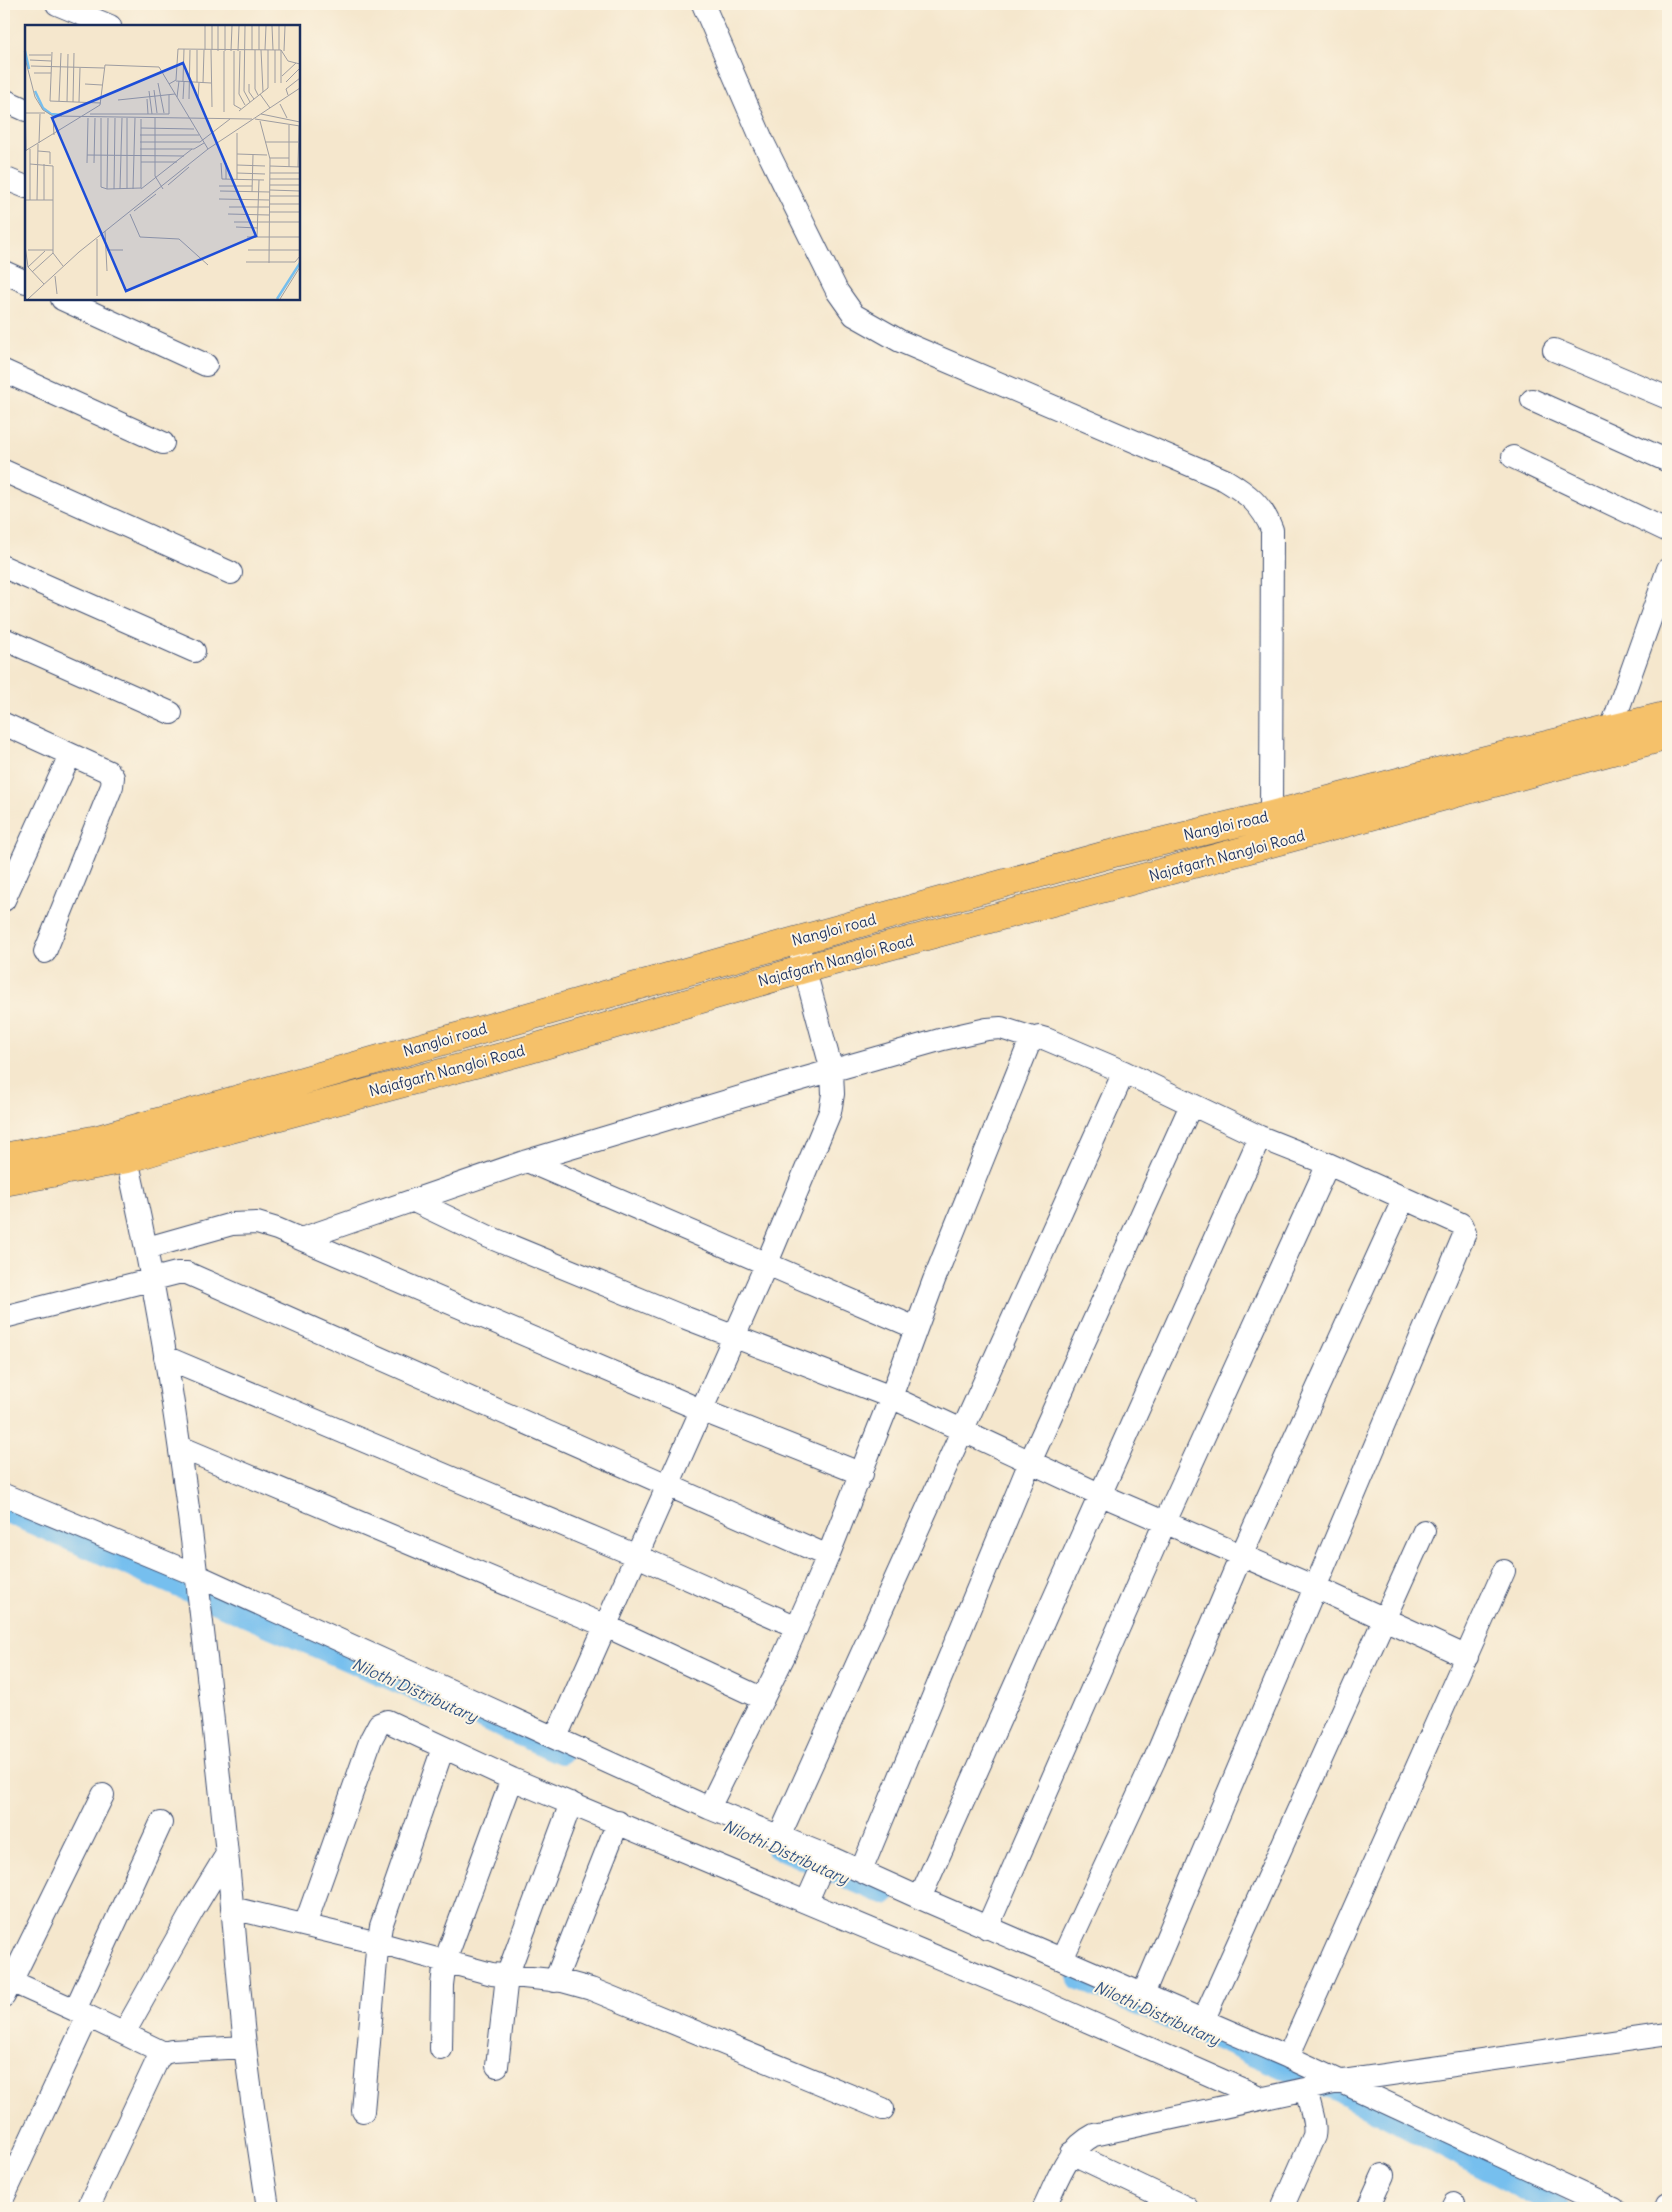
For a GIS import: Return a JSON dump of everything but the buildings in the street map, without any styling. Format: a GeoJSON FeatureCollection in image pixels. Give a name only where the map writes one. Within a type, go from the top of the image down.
{"type":"FeatureCollection","features":[{"type":"Feature","properties":{"kind":"main road","name":"Nangloi road"},"geometry":{"type":"LineString","coordinates":[[4,1157],[67,1158],[98,1139],[797,940],[1110,854],[1428,774],[1615,740],[1668,715]]}},
{"type":"Feature","properties":{"kind":"main road","name":"Najafgarh Nangloi Road"},"geometry":{"type":"LineString","coordinates":[[4,1182],[67,1158],[127,1159],[186,1141],[527,1050],[804,969],[1615,740],[1668,736]]}},
{"type":"Feature","properties":{"kind":"street"},"geometry":{"type":"LineString","coordinates":[[57,4],[108,25]]}},
{"type":"Feature","properties":{"kind":"street"},"geometry":{"type":"LineString","coordinates":[[703,4],[763,142],[837,291],[854,315],[900,341],[1225,480],[1256,503],[1267,518],[1272,530],[1271,815]]}},
{"type":"Feature","properties":{"kind":"street"},"geometry":{"type":"LineString","coordinates":[[4,100],[25,110]]}},
{"type":"Feature","properties":{"kind":"street"},"geometry":{"type":"LineString","coordinates":[[4,178],[25,187]]}},
{"type":"Feature","properties":{"kind":"street"},"geometry":{"type":"LineString","coordinates":[[4,272],[25,282]]}},
{"type":"Feature","properties":{"kind":"street"},"geometry":{"type":"LineString","coordinates":[[64,300],[206,365]]}},
{"type":"Feature","properties":{"kind":"street"},"geometry":{"type":"LineString","coordinates":[[1554,350],[1668,398]]}},
{"type":"Feature","properties":{"kind":"street"},"geometry":{"type":"LineString","coordinates":[[4,371],[163,443]]}},
{"type":"Feature","properties":{"kind":"street"},"geometry":{"type":"LineString","coordinates":[[1532,400],[1668,461]]}},
{"type":"Feature","properties":{"kind":"street"},"geometry":{"type":"LineString","coordinates":[[1513,458],[1668,531]]}},
{"type":"Feature","properties":{"kind":"street"},"geometry":{"type":"LineString","coordinates":[[4,471],[231,573]]}},
{"type":"Feature","properties":{"kind":"street"},"geometry":{"type":"LineString","coordinates":[[4,567],[194,651]]}},
{"type":"Feature","properties":{"kind":"street"},"geometry":{"type":"LineString","coordinates":[[1615,740],[1668,569]]}},
{"type":"Feature","properties":{"kind":"street"},"geometry":{"type":"LineString","coordinates":[[4,640],[171,713]]}},
{"type":"Feature","properties":{"kind":"street"},"geometry":{"type":"LineString","coordinates":[[4,724],[109,772],[113,781],[45,952]]}},
{"type":"Feature","properties":{"kind":"street"},"geometry":{"type":"LineString","coordinates":[[4,900],[70,755]]}},
{"type":"Feature","properties":{"kind":"street"},"geometry":{"type":"LineString","coordinates":[[556,1737],[766,1265],[830,1112],[833,1094],[832,1071],[797,940]]}},
{"type":"Feature","properties":{"kind":"street"},"geometry":{"type":"LineString","coordinates":[[301,1239],[414,1202],[527,1161],[832,1071],[986,1029],[1011,1030],[1036,1038],[1046,1039],[1124,1072],[1260,1137],[1328,1164],[1461,1224],[1465,1233],[1142,1994]]}},
{"type":"Feature","properties":{"kind":"street"},"geometry":{"type":"LineString","coordinates":[[709,1808],[797,1627],[828,1556],[862,1474],[916,1328],[1025,1051],[1036,1038]]}},
{"type":"Feature","properties":{"kind":"street"},"geometry":{"type":"LineString","coordinates":[[779,1837],[1124,1072]]}},
{"type":"Feature","properties":{"kind":"street"},"geometry":{"type":"LineString","coordinates":[[861,1871],[1030,1462],[1191,1105]]}},
{"type":"Feature","properties":{"kind":"street"},"geometry":{"type":"LineString","coordinates":[[920,1898],[1260,1137]]}},
{"type":"Feature","properties":{"kind":"street"},"geometry":{"type":"LineString","coordinates":[[127,1159],[147,1248],[180,1447],[197,1576],[227,1854],[245,2046],[268,2208]]}},
{"type":"Feature","properties":{"kind":"street"},"geometry":{"type":"LineString","coordinates":[[527,1161],[916,1328]]}},
{"type":"Feature","properties":{"kind":"street"},"geometry":{"type":"LineString","coordinates":[[987,1928],[1165,1522],[1328,1164]]}},
{"type":"Feature","properties":{"kind":"street"},"geometry":{"type":"LineString","coordinates":[[1062,1959],[1154,1761],[1241,1556],[1404,1198]]}},
{"type":"Feature","properties":{"kind":"street"},"geometry":{"type":"LineString","coordinates":[[414,1202],[489,1237],[734,1336],[891,1396],[1100,1494],[1315,1587],[1467,1657]]}},
{"type":"Feature","properties":{"kind":"street"},"geometry":{"type":"LineString","coordinates":[[147,1248],[218,1227],[240,1223],[257,1223],[301,1239],[701,1410],[862,1474]]}},
{"type":"Feature","properties":{"kind":"street"},"geometry":{"type":"LineString","coordinates":[[4,1317],[182,1272],[828,1556]]}},
{"type":"Feature","properties":{"kind":"street"},"geometry":{"type":"LineString","coordinates":[[165,1357],[637,1556],[797,1627]]}},
{"type":"Feature","properties":{"kind":"street"},"geometry":{"type":"LineString","coordinates":[[180,1447],[606,1626],[763,1699]]}},
{"type":"Feature","properties":{"kind":"street"},"geometry":{"type":"LineString","coordinates":[[4,1495],[197,1576],[556,1737],[709,1808],[779,1837],[825,1861],[861,1871],[987,1928],[1288,2057],[1613,2208]]}},
{"type":"Feature","properties":{"kind":"street"},"geometry":{"type":"LineString","coordinates":[[1203,2021],[1424,1531]]}},
{"type":"Feature","properties":{"kind":"street"},"geometry":{"type":"LineString","coordinates":[[1288,2057],[1504,1571]]}},
{"type":"Feature","properties":{"kind":"street"},"geometry":{"type":"LineString","coordinates":[[305,1925],[376,1727],[382,1722],[387,1721],[512,1779],[809,1897],[1262,2098]]}},
{"type":"Feature","properties":{"kind":"street"},"geometry":{"type":"LineString","coordinates":[[363,2111],[378,1943],[387,1904],[443,1748]]}},
{"type":"Feature","properties":{"kind":"street"},"geometry":{"type":"LineString","coordinates":[[441,2049],[442,1985],[446,1961],[512,1779]]}},
{"type":"Feature","properties":{"kind":"street"},"geometry":{"type":"LineString","coordinates":[[103,1795],[6,1985],[81,2013],[164,2053],[245,2046]]}},
{"type":"Feature","properties":{"kind":"street"},"geometry":{"type":"LineString","coordinates":[[497,2066],[507,1976],[571,1803]]}},
{"type":"Feature","properties":{"kind":"street"},"geometry":{"type":"LineString","coordinates":[[555,1981],[618,1822]]}},
{"type":"Feature","properties":{"kind":"street"},"geometry":{"type":"LineString","coordinates":[[4,2196],[161,1824]]}},
{"type":"Feature","properties":{"kind":"street"},"geometry":{"type":"LineString","coordinates":[[124,2033],[193,1910],[227,1854]]}},
{"type":"Feature","properties":{"kind":"street"},"geometry":{"type":"LineString","coordinates":[[809,1897],[825,1861]]}},
{"type":"Feature","properties":{"kind":"street"},"geometry":{"type":"LineString","coordinates":[[232,1908],[507,1976],[570,1983],[603,1994],[883,2109]]}},
{"type":"Feature","properties":{"kind":"street"},"geometry":{"type":"LineString","coordinates":[[1044,2208],[1071,2153],[1078,2145],[1094,2135],[1342,2082],[1668,2034]]}},
{"type":"Feature","properties":{"kind":"street"},"geometry":{"type":"LineString","coordinates":[[88,2208],[152,2070],[164,2053]]}},
{"type":"Feature","properties":{"kind":"street"},"geometry":{"type":"LineString","coordinates":[[1282,2208],[1314,2136],[1316,2126],[1309,2106],[1308,2088]]}},
{"type":"Feature","properties":{"kind":"street"},"geometry":{"type":"LineString","coordinates":[[1071,2153],[1187,2208]]}},
{"type":"Feature","properties":{"kind":"street"},"geometry":{"type":"LineString","coordinates":[[1368,2208],[1383,2175]]}},
{"type":"Feature","properties":{"kind":"waterway","name":"Nilothi Distributary"},"geometry":{"type":"LineString","coordinates":[[4,1511],[561,1753]]}},
{"type":"Feature","properties":{"kind":"waterway","name":"Nilothi Distributary"},"geometry":{"type":"LineString","coordinates":[[776,1847],[884,1894]]}},
{"type":"Feature","properties":{"kind":"waterway","name":"Nilothi Distributary"},"geometry":{"type":"LineString","coordinates":[[1079,1979],[1348,2096],[1560,2208]]}}]}
